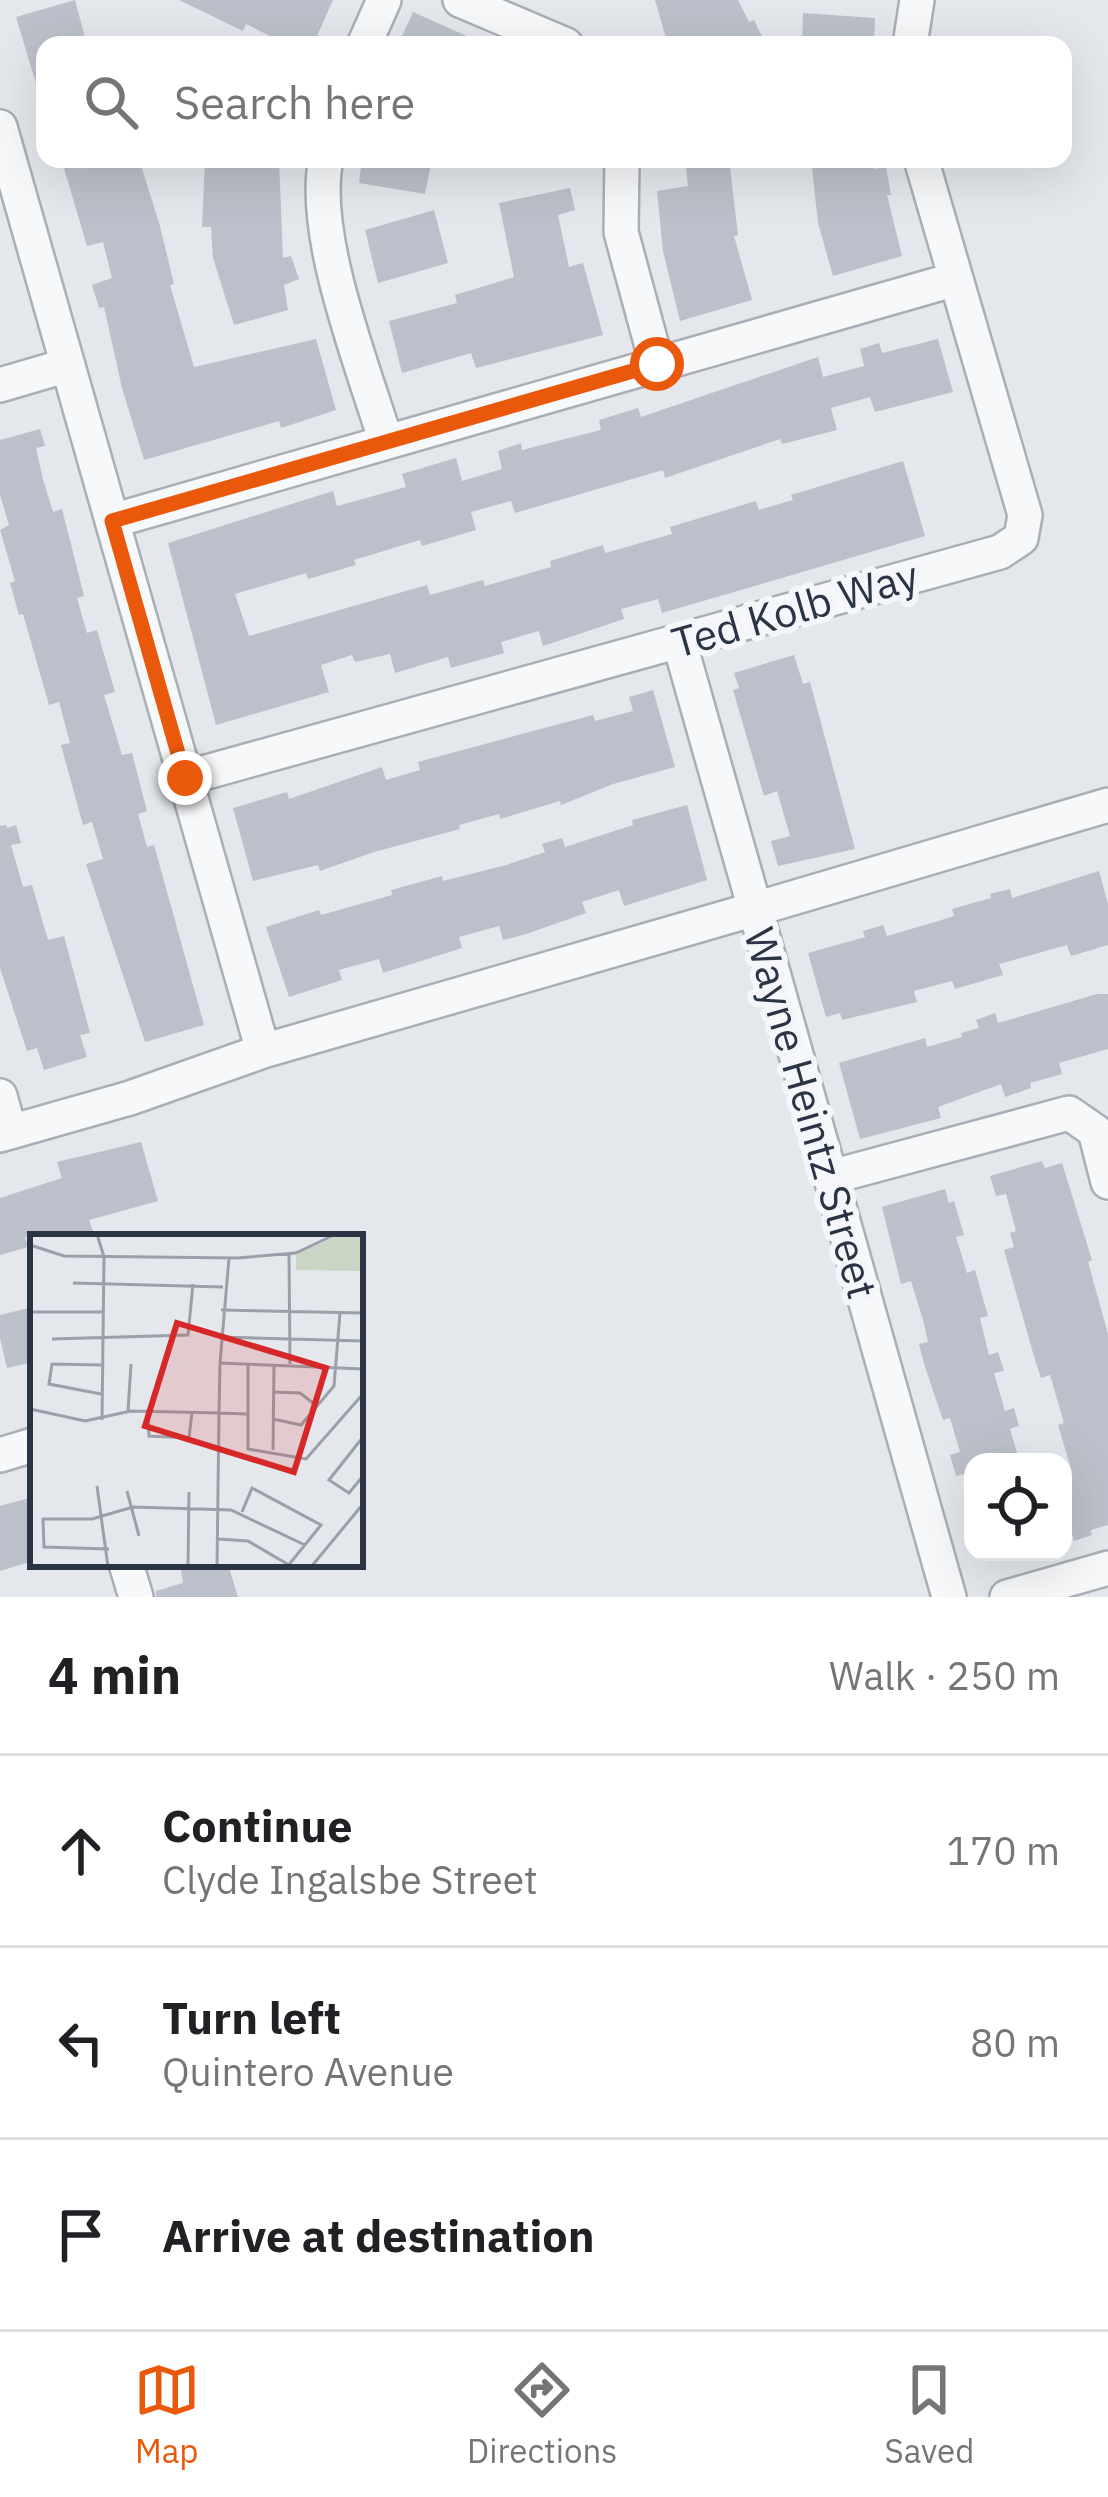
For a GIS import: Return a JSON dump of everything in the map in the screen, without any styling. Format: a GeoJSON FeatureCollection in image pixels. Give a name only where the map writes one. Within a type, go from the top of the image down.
{"type":"FeatureCollection","features":[{"type":"Feature","properties":{"kind":"street"},"geometry":{"type":"LineString","coordinates":[[368,36],[384,0]]}},
{"type":"Feature","properties":{"kind":"street"},"geometry":{"type":"LineString","coordinates":[[460,0],[545,36]]}},
{"type":"Feature","properties":{"kind":"street"},"geometry":{"type":"LineString","coordinates":[[911,36],[917,0]]}},
{"type":"Feature","properties":{"kind":"street"},"geometry":{"type":"LineString","coordinates":[[0,128],[263,1051]]}},
{"type":"Feature","properties":{"kind":"street"},"geometry":{"type":"LineString","coordinates":[[324,168],[321,183],[331,254],[386,442]]}},
{"type":"Feature","properties":{"kind":"street"},"geometry":{"type":"LineString","coordinates":[[622,168],[621,232],[657,364]]}},
{"type":"Feature","properties":{"kind":"street","name":"Ted Kolb Way"},"geometry":{"type":"LineString","coordinates":[[185,778],[1000,552],[1021,538],[1025,515],[924,168]]}},
{"type":"Feature","properties":{"kind":"street"},"geometry":{"type":"LineString","coordinates":[[112,521],[956,279]]}},
{"type":"Feature","properties":{"kind":"street"},"geometry":{"type":"LineString","coordinates":[[0,385],[68,365]]}},
{"type":"Feature","properties":{"kind":"street"},"geometry":{"type":"LineString","coordinates":[[680,641],[755,909],[1108,805]]}},
{"type":"Feature","properties":{"kind":"street","name":"Wayne Heintz Street"},"geometry":{"type":"LineString","coordinates":[[5,1134],[263,1051],[755,909],[949,1597]]}},
{"type":"Feature","properties":{"kind":"street"},"geometry":{"type":"LineString","coordinates":[[0,1096],[5,1134]]}},
{"type":"Feature","properties":{"kind":"street"},"geometry":{"type":"LineString","coordinates":[[831,1177],[1069,1113],[1095,1131],[1108,1182]]}},
{"type":"Feature","properties":{"kind":"street"},"geometry":{"type":"LineString","coordinates":[[0,1455],[30,1446]]}},
{"type":"Feature","properties":{"kind":"street"},"geometry":{"type":"LineString","coordinates":[[127,1567],[136,1597]]}},
{"type":"Feature","properties":{"kind":"street"},"geometry":{"type":"LineString","coordinates":[[1007,1597],[1108,1568]]}},
{"type":"Feature","properties":{"kind":"building"},"geometry":{"type":"Polygon","coordinates":[[[75,0],[85,36],[36,36],[36,84],[16,17],[75,0]]]}},
{"type":"Feature","properties":{"kind":"building"},"geometry":{"type":"Polygon","coordinates":[[[179,0],[333,0],[317,36],[270,36],[246,24],[243,31],[179,0]]]}},
{"type":"Feature","properties":{"kind":"building"},"geometry":{"type":"Polygon","coordinates":[[[655,0],[738,0],[762,36],[665,36],[655,0]]]}},
{"type":"Feature","properties":{"kind":"building"},"geometry":{"type":"Polygon","coordinates":[[[413,12],[467,36],[402,36],[413,12]]]}},
{"type":"Feature","properties":{"kind":"building"},"geometry":{"type":"Polygon","coordinates":[[[803,13],[875,18],[874,36],[802,36],[803,13]]]}},
{"type":"Feature","properties":{"kind":"building"},"geometry":{"type":"Polygon","coordinates":[[[64,168],[142,168],[194,367],[316,339],[336,410],[281,428],[279,421],[144,460],[104,307],[99,308],[92,285],[112,278],[103,242],[87,246],[64,168]]]}},
{"type":"Feature","properties":{"kind":"building"},"geometry":{"type":"Polygon","coordinates":[[[205,168],[279,168],[283,258],[291,256],[299,279],[284,285],[288,310],[234,325],[213,258],[211,227],[202,227],[205,168]]]}},
{"type":"Feature","properties":{"kind":"building"},"geometry":{"type":"Polygon","coordinates":[[[361,168],[430,168],[425,194],[359,183],[361,168]]]}},
{"type":"Feature","properties":{"kind":"building"},"geometry":{"type":"Polygon","coordinates":[[[686,168],[730,168],[738,235],[734,236],[752,300],[680,321],[663,251],[657,191],[688,186],[686,168]]]}},
{"type":"Feature","properties":{"kind":"building"},"geometry":{"type":"Polygon","coordinates":[[[812,168],[886,168],[891,195],[887,195],[902,256],[833,276],[818,223],[812,168]]]}},
{"type":"Feature","properties":{"kind":"building"},"geometry":{"type":"Polygon","coordinates":[[[570,188],[575,210],[558,215],[569,267],[583,263],[603,335],[476,368],[471,353],[402,373],[389,321],[457,303],[455,295],[514,277],[499,203],[570,188]]]}},
{"type":"Feature","properties":{"kind":"building"},"geometry":{"type":"Polygon","coordinates":[[[434,210],[448,263],[378,283],[365,230],[434,210]]]}},
{"type":"Feature","properties":{"kind":"building"},"geometry":{"type":"Polygon","coordinates":[[[938,339],[953,392],[875,412],[870,397],[831,408],[837,430],[782,444],[780,439],[665,478],[663,470],[515,513],[511,501],[471,512],[476,530],[422,546],[420,540],[354,560],[356,565],[308,579],[306,573],[235,594],[249,636],[427,585],[430,595],[483,580],[485,586],[551,567],[550,561],[603,545],[605,553],[672,534],[670,527],[756,501],[759,510],[793,500],[791,495],[903,461],[925,536],[662,613],[658,599],[621,609],[624,619],[543,646],[539,631],[501,642],[504,653],[451,668],[448,657],[395,673],[390,654],[355,662],[352,655],[321,665],[329,692],[216,725],[168,543],[333,491],[337,506],[406,487],[402,474],[456,458],[462,481],[502,469],[498,451],[521,443],[522,450],[601,430],[599,420],[638,408],[641,417],[818,357],[823,377],[864,366],[860,349],[879,343],[882,353],[938,339]]]}},
{"type":"Feature","properties":{"kind":"building"},"geometry":{"type":"Polygon","coordinates":[[[40,429],[45,446],[36,448],[43,479],[53,512],[62,509],[84,596],[77,598],[87,633],[97,630],[115,692],[104,695],[122,755],[132,753],[147,811],[138,814],[147,847],[154,845],[204,1025],[145,1042],[86,864],[103,859],[92,822],[83,825],[61,745],[70,743],[59,702],[49,705],[10,583],[15,581],[0,530],[9,525],[0,495],[0,440],[40,429]]]}},
{"type":"Feature","properties":{"kind":"building"},"geometry":{"type":"Polygon","coordinates":[[[794,655],[803,684],[810,682],[855,849],[778,866],[771,841],[790,836],[777,791],[764,796],[733,690],[739,688],[734,673],[794,655]]]}},
{"type":"Feature","properties":{"kind":"building"},"geometry":{"type":"Polygon","coordinates":[[[653,690],[675,767],[561,805],[560,801],[500,819],[499,814],[459,825],[460,829],[320,871],[318,865],[253,881],[233,808],[287,792],[289,799],[382,767],[386,780],[420,770],[418,762],[593,715],[595,721],[633,711],[629,697],[653,690]]]}},
{"type":"Feature","properties":{"kind":"building"},"geometry":{"type":"Polygon","coordinates":[[[687,805],[707,880],[624,906],[619,890],[582,902],[586,913],[526,934],[503,940],[499,926],[459,937],[462,948],[383,973],[379,959],[339,970],[342,980],[289,997],[266,927],[392,895],[391,890],[442,876],[443,881],[506,865],[545,852],[542,844],[562,838],[565,847],[633,825],[632,820],[687,805]]]}},
{"type":"Feature","properties":{"kind":"building"},"geometry":{"type":"Polygon","coordinates":[[[16,825],[21,843],[11,845],[23,887],[32,885],[48,940],[64,936],[90,1033],[80,1035],[87,1057],[44,1070],[37,1048],[27,1051],[0,968],[0,826],[16,825]]]}},
{"type":"Feature","properties":{"kind":"building"},"geometry":{"type":"Polygon","coordinates":[[[1099,871],[1108,904],[1108,945],[1071,956],[1067,945],[999,964],[1003,975],[955,989],[952,981],[914,991],[917,1002],[842,1020],[840,1013],[826,1017],[808,953],[865,937],[863,931],[883,925],[887,936],[954,916],[952,909],[991,898],[990,894],[1010,889],[1012,898],[1099,871]]]}},
{"type":"Feature","properties":{"kind":"building"},"geometry":{"type":"Polygon","coordinates":[[[1108,994],[1108,1049],[1059,1063],[1062,1074],[1030,1083],[1031,1088],[1005,1097],[1001,1084],[938,1107],[941,1118],[860,1139],[839,1063],[925,1038],[927,1047],[962,1037],[961,1033],[979,1028],[976,1020],[995,1013],[998,1023],[1108,994]]]}},
{"type":"Feature","properties":{"kind":"building"},"geometry":{"type":"Polygon","coordinates":[[[141,1142],[158,1201],[89,1220],[93,1231],[84,1234],[30,1234],[25,1237],[28,1247],[0,1255],[0,1198],[62,1178],[57,1162],[141,1142]]]}},
{"type":"Feature","properties":{"kind":"building"},"geometry":{"type":"Polygon","coordinates":[[[1042,1161],[1045,1168],[1062,1163],[1092,1260],[1088,1262],[1108,1334],[1108,1525],[1074,1541],[1072,1453],[1066,1453],[1058,1425],[1064,1423],[1050,1375],[1041,1378],[1004,1250],[1014,1247],[1010,1233],[1016,1231],[1006,1194],[996,1196],[990,1176],[1042,1161]]]}},
{"type":"Feature","properties":{"kind":"building"},"geometry":{"type":"Polygon","coordinates":[[[945,1189],[949,1203],[954,1201],[964,1235],[956,1237],[967,1273],[975,1270],[988,1316],[980,1318],[989,1355],[998,1352],[1004,1371],[994,1373],[1005,1411],[1014,1408],[1019,1426],[1010,1429],[1017,1453],[964,1453],[964,1474],[956,1476],[950,1455],[960,1452],[950,1418],[943,1420],[925,1367],[919,1344],[928,1342],[923,1320],[911,1281],[901,1284],[882,1207],[945,1189]]]}},
{"type":"Feature","properties":{"kind":"building"},"geometry":{"type":"Polygon","coordinates":[[[30,1308],[30,1363],[7,1368],[0,1315],[30,1308]]]}},
{"type":"Feature","properties":{"kind":"building"},"geometry":{"type":"Polygon","coordinates":[[[30,1498],[30,1562],[0,1571],[0,1506],[30,1498]]]}},
{"type":"Feature","properties":{"kind":"building"},"geometry":{"type":"Polygon","coordinates":[[[180,1567],[229,1567],[238,1597],[156,1597],[156,1591],[183,1583],[180,1567]]]}},
{"type":"Feature","properties":{"kind":"route"},"geometry":{"type":"LineString","coordinates":[[185,778],[112,521],[657,364]]}}]}
